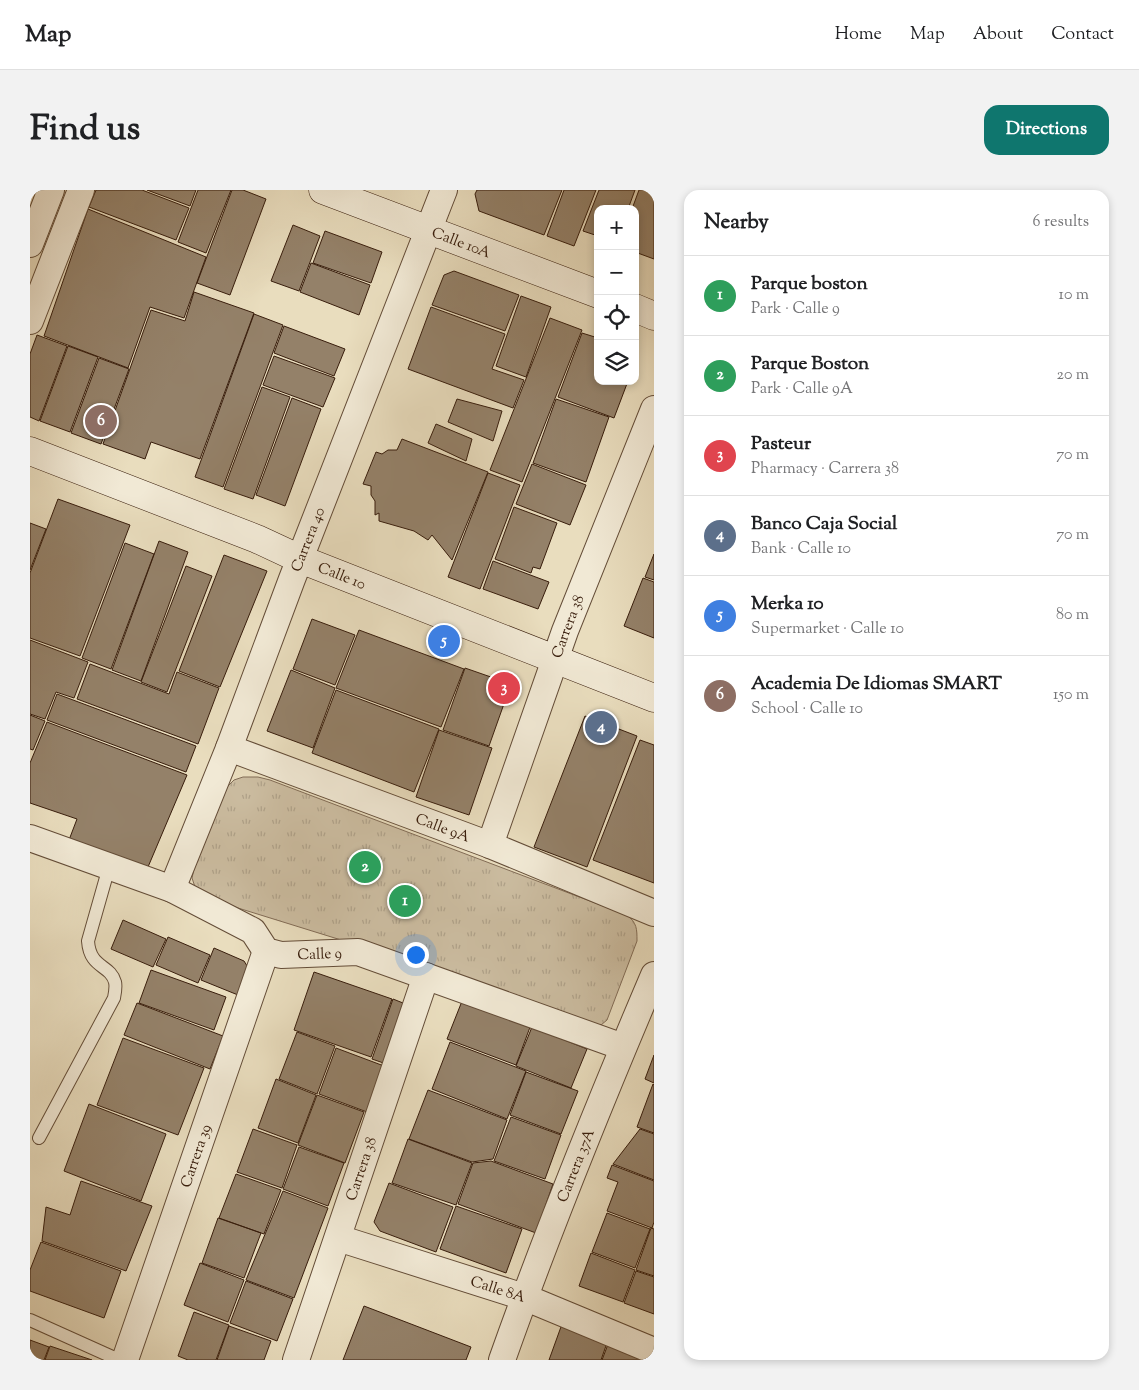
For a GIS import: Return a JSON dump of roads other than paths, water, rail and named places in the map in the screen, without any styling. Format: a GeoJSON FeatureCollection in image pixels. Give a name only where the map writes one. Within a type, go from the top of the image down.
{"type":"FeatureCollection","features":[{"type":"Feature","properties":{"kind":"main road","name":"Calle 10A"},"geometry":{"type":"LineString","coordinates":[[323,190],[594,292]]}},
{"type":"Feature","properties":{"kind":"main road"},"geometry":{"type":"LineString","coordinates":[[639,310],[654,316]]}},
{"type":"Feature","properties":{"kind":"main road","name":"Calle 10"},"geometry":{"type":"LineString","coordinates":[[30,451],[257,539],[300,558],[654,698]]}},
{"type":"Feature","properties":{"kind":"street"},"geometry":{"type":"LineString","coordinates":[[30,244],[50,190]]}},
{"type":"Feature","properties":{"kind":"street"},"geometry":{"type":"LineString","coordinates":[[30,320],[81,190]]}},
{"type":"Feature","properties":{"kind":"street","name":"Carrera 40"},"geometry":{"type":"LineString","coordinates":[[172,889],[229,748],[300,558],[444,190]]}},
{"type":"Feature","properties":{"kind":"street","name":"Carrera 38"},"geometry":{"type":"LineString","coordinates":[[490,845],[565,630],[654,409]]}},
{"type":"Feature","properties":{"kind":"street","name":"Calle 9A"},"geometry":{"type":"LineString","coordinates":[[229,748],[490,845],[654,913]]}},
{"type":"Feature","properties":{"kind":"street"},"geometry":{"type":"LineString","coordinates":[[30,838],[172,889],[253,931],[266,951]]}},
{"type":"Feature","properties":{"kind":"street","name":"Calle 9"},"geometry":{"type":"LineString","coordinates":[[266,951],[281,955],[358,952],[623,1047]]}},
{"type":"Feature","properties":{"kind":"street","name":"Carrera 39"},"geometry":{"type":"LineString","coordinates":[[126,1360],[266,951]]}},
{"type":"Feature","properties":{"kind":"street","name":"Carrera 37A"},"geometry":{"type":"LineString","coordinates":[[502,1360],[524,1297],[623,1047],[654,975]]}},
{"type":"Feature","properties":{"kind":"street","name":"Carrera 38"},"geometry":{"type":"LineString","coordinates":[[296,1360],[426,976]]}},
{"type":"Feature","properties":{"kind":"street","name":"Calle 8A"},"geometry":{"type":"LineString","coordinates":[[338,1238],[524,1297],[654,1351]]}},
{"type":"Feature","properties":{"kind":"lane"},"geometry":{"type":"LineString","coordinates":[[39,1138],[114,998],[116,983],[111,974],[97,964],[89,951],[88,941],[109,866]]}},
{"type":"Feature","properties":{"kind":"lane"},"geometry":{"type":"LineString","coordinates":[[30,1320],[119,1360]]}},
{"type":"Feature","properties":{"kind":"place","name":"Academia De Idiomas SMART"},"geometry":{"type":"Point","coordinates":[101,421]}},
{"type":"Feature","properties":{"kind":"place","name":"Merka 10"},"geometry":{"type":"Point","coordinates":[444,641]}},
{"type":"Feature","properties":{"kind":"place","name":"Pasteur"},"geometry":{"type":"Point","coordinates":[504,688]}},
{"type":"Feature","properties":{"kind":"place","name":"Banco Caja Social"},"geometry":{"type":"Point","coordinates":[601,727]}},
{"type":"Feature","properties":{"kind":"place","name":"Parque Boston"},"geometry":{"type":"Point","coordinates":[365,867]}},
{"type":"Feature","properties":{"kind":"place","name":"Parque boston"},"geometry":{"type":"Point","coordinates":[405,901]}}]}
